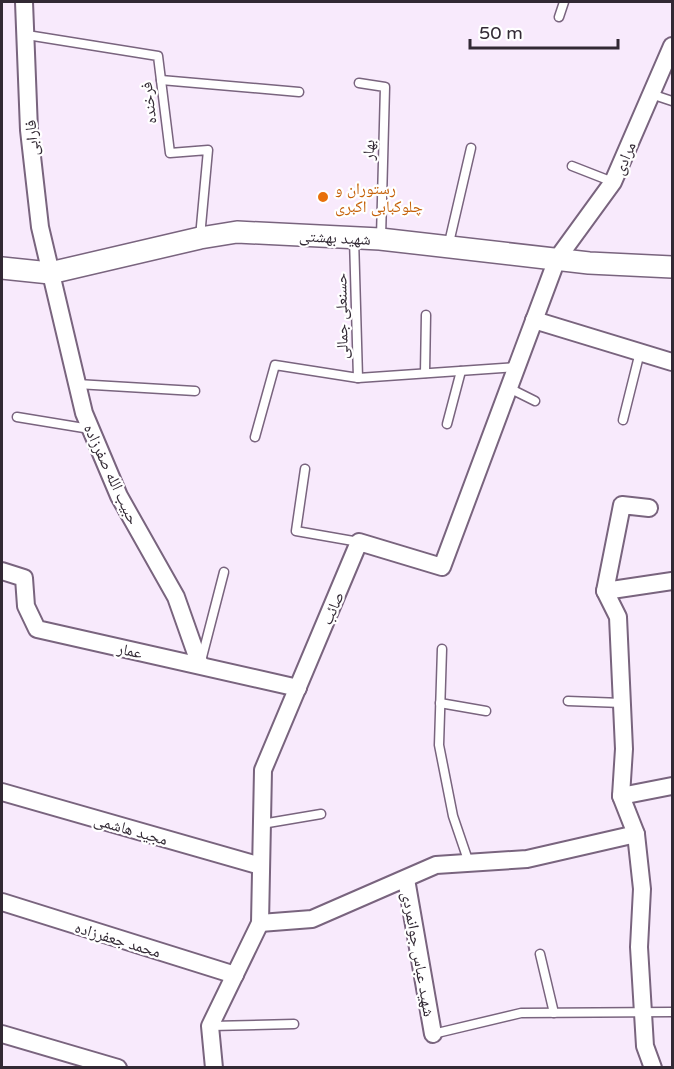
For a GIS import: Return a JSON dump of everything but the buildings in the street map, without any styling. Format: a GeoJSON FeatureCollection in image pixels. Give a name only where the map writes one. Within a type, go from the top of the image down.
{"type":"FeatureCollection","features":[{"type":"Feature","properties":{"kind":"street","name":"فارابی"},"geometry":{"type":"LineString","coordinates":[[24,2],[29,130],[40,227],[50,273]]}},
{"type":"Feature","properties":{"kind":"street","name":"مرادی"},"geometry":{"type":"LineString","coordinates":[[557,259],[613,182],[672,46]]}},
{"type":"Feature","properties":{"kind":"street","name":"شهید بهشتی"},"geometry":{"type":"LineString","coordinates":[[2,268],[50,273],[200,237],[237,232],[380,239],[557,259],[672,267]]}},
{"type":"Feature","properties":{"kind":"street"},"geometry":{"type":"LineString","coordinates":[[359,542],[442,567],[557,259]]}},
{"type":"Feature","properties":{"kind":"street","name":"حبیب الله صفرزاده"},"geometry":{"type":"LineString","coordinates":[[50,273],[84,413],[90,429],[119,496],[176,597],[200,665]]}},
{"type":"Feature","properties":{"kind":"street"},"geometry":{"type":"LineString","coordinates":[[534,320],[672,363]]}},
{"type":"Feature","properties":{"kind":"street"},"geometry":{"type":"LineString","coordinates":[[649,508],[622,505],[605,591],[618,617],[624,749],[621,796],[636,834],[642,889],[639,946],[645,1046],[653,1068]]}},
{"type":"Feature","properties":{"kind":"street","name":"صائب"},"geometry":{"type":"LineString","coordinates":[[210,1026],[260,923],[263,770],[359,542]]}},
{"type":"Feature","properties":{"kind":"street","name":"عمار"},"geometry":{"type":"LineString","coordinates":[[2,571],[24,578],[26,606],[37,629],[298,688]]}},
{"type":"Feature","properties":{"kind":"street"},"geometry":{"type":"LineString","coordinates":[[605,591],[672,581]]}},
{"type":"Feature","properties":{"kind":"street"},"geometry":{"type":"LineString","coordinates":[[621,796],[672,786]]}},
{"type":"Feature","properties":{"kind":"street","name":"مجید هاشمی"},"geometry":{"type":"LineString","coordinates":[[2,792],[261,866]]}},
{"type":"Feature","properties":{"kind":"street"},"geometry":{"type":"LineString","coordinates":[[260,923],[312,919],[436,866],[527,859],[636,834]]}},
{"type":"Feature","properties":{"kind":"street","name":"شهید عباس جوانمردی"},"geometry":{"type":"LineString","coordinates":[[406,879],[433,1034]]}},
{"type":"Feature","properties":{"kind":"street","name":"محمد جعفرزاده"},"geometry":{"type":"LineString","coordinates":[[2,902],[235,975]]}},
{"type":"Feature","properties":{"kind":"street"},"geometry":{"type":"LineString","coordinates":[[210,1026],[214,1068]]}},
{"type":"Feature","properties":{"kind":"street"},"geometry":{"type":"LineString","coordinates":[[2,1034],[118,1068]]}},
{"type":"Feature","properties":{"kind":"lane"},"geometry":{"type":"LineString","coordinates":[[559,17],[564,2]]}},
{"type":"Feature","properties":{"kind":"lane","name":"فرخنده"},"geometry":{"type":"LineString","coordinates":[[27,35],[158,56],[170,153],[208,150],[200,237]]}},
{"type":"Feature","properties":{"kind":"lane"},"geometry":{"type":"LineString","coordinates":[[161,80],[299,92]]}},
{"type":"Feature","properties":{"kind":"lane","name":"بهار"},"geometry":{"type":"LineString","coordinates":[[359,83],[385,87],[380,239]]}},
{"type":"Feature","properties":{"kind":"lane"},"geometry":{"type":"LineString","coordinates":[[651,94],[672,101]]}},
{"type":"Feature","properties":{"kind":"lane"},"geometry":{"type":"LineString","coordinates":[[447,247],[471,148]]}},
{"type":"Feature","properties":{"kind":"lane"},"geometry":{"type":"LineString","coordinates":[[572,166],[613,182]]}},
{"type":"Feature","properties":{"kind":"lane","name":"حسنعلی جمالی"},"geometry":{"type":"LineString","coordinates":[[255,437],[275,364],[358,378],[354,238]]}},
{"type":"Feature","properties":{"kind":"lane"},"geometry":{"type":"LineString","coordinates":[[425,373],[426,315]]}},
{"type":"Feature","properties":{"kind":"lane"},"geometry":{"type":"LineString","coordinates":[[623,420],[640,352]]}},
{"type":"Feature","properties":{"kind":"lane"},"geometry":{"type":"LineString","coordinates":[[358,378],[517,367]]}},
{"type":"Feature","properties":{"kind":"lane"},"geometry":{"type":"LineString","coordinates":[[447,424],[461,371]]}},
{"type":"Feature","properties":{"kind":"lane"},"geometry":{"type":"LineString","coordinates":[[77,384],[195,391]]}},
{"type":"Feature","properties":{"kind":"lane"},"geometry":{"type":"LineString","coordinates":[[509,388],[535,401]]}},
{"type":"Feature","properties":{"kind":"lane"},"geometry":{"type":"LineString","coordinates":[[17,417],[90,429]]}},
{"type":"Feature","properties":{"kind":"lane"},"geometry":{"type":"LineString","coordinates":[[305,469],[296,531],[359,542]]}},
{"type":"Feature","properties":{"kind":"lane"},"geometry":{"type":"LineString","coordinates":[[200,665],[225,572]]}},
{"type":"Feature","properties":{"kind":"lane"},"geometry":{"type":"LineString","coordinates":[[442,649],[439,745],[453,816],[469,863]]}},
{"type":"Feature","properties":{"kind":"lane"},"geometry":{"type":"LineString","coordinates":[[568,701],[622,703]]}},
{"type":"Feature","properties":{"kind":"lane"},"geometry":{"type":"LineString","coordinates":[[440,703],[486,711]]}},
{"type":"Feature","properties":{"kind":"lane"},"geometry":{"type":"LineString","coordinates":[[262,824],[321,814]]}},
{"type":"Feature","properties":{"kind":"lane"},"geometry":{"type":"LineString","coordinates":[[540,954],[554,1012]]}},
{"type":"Feature","properties":{"kind":"lane","name":"شهید عباس جوانمردی"},"geometry":{"type":"LineString","coordinates":[[433,1034],[521,1013],[672,1012]]}},
{"type":"Feature","properties":{"kind":"lane"},"geometry":{"type":"LineString","coordinates":[[210,1026],[294,1024]]}},
{"type":"Feature","properties":{"kind":"place","name":"رستوران و چلوکبابی اکبری"},"geometry":{"type":"Point","coordinates":[323,197]}}]}
